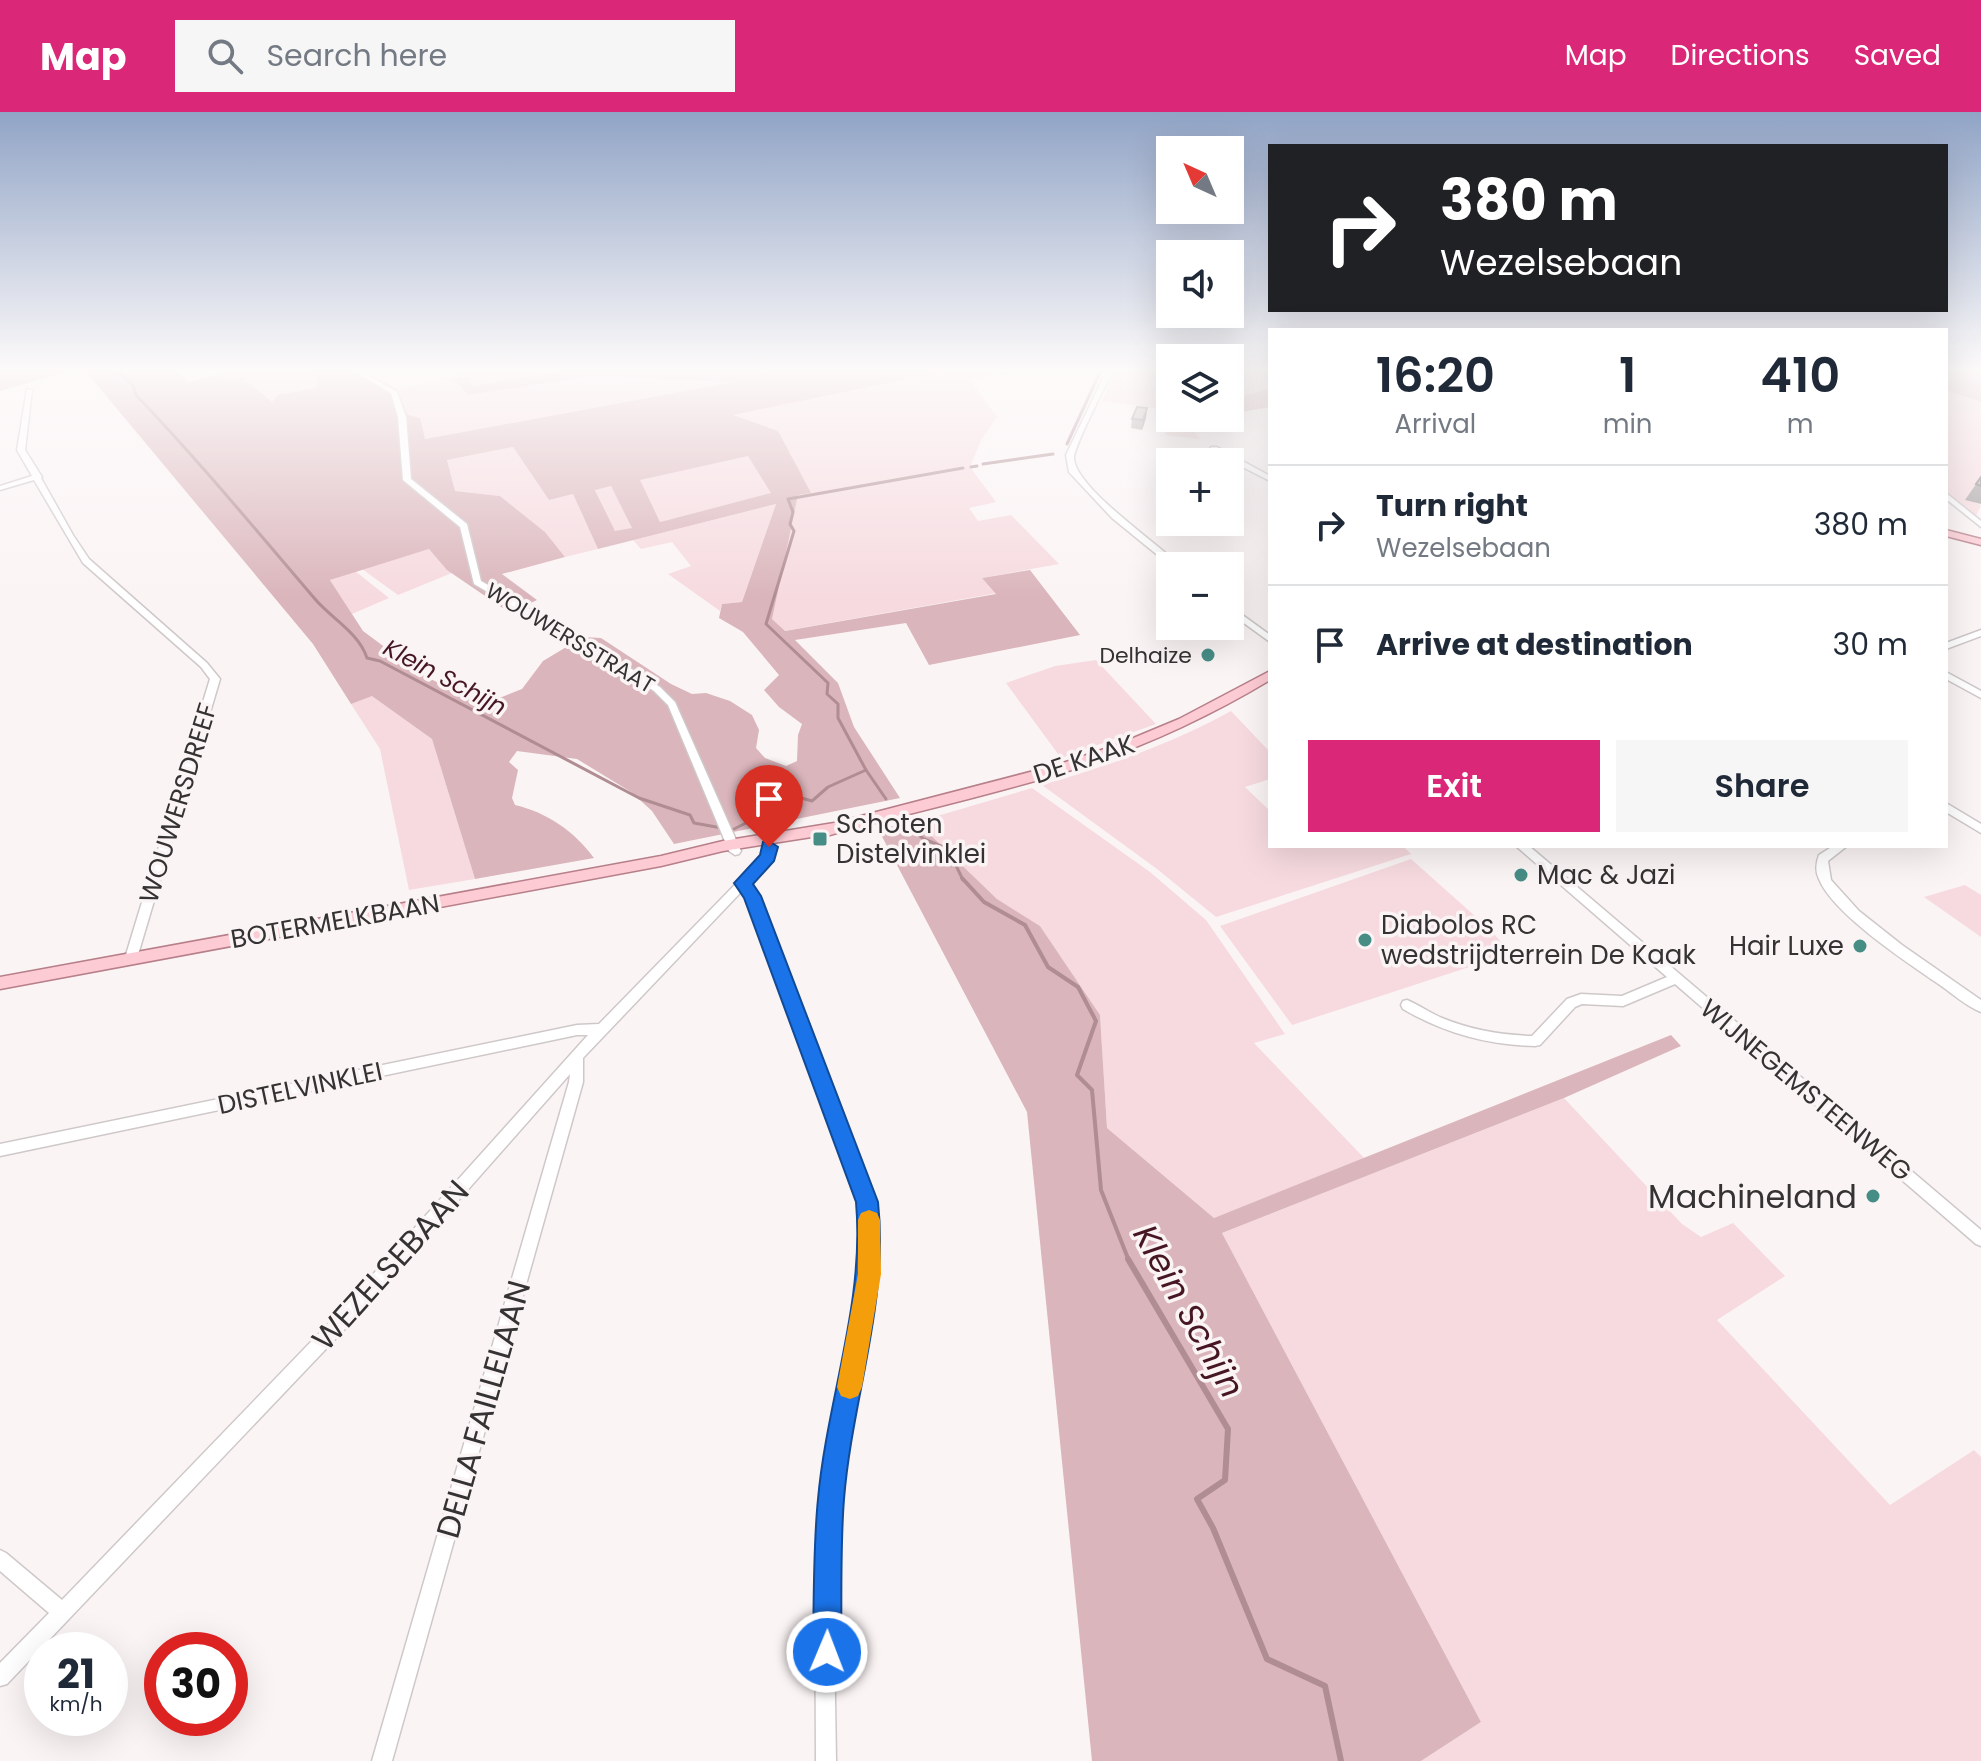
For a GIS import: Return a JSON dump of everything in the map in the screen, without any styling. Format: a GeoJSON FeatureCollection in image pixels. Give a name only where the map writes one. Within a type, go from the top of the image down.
{"type":"FeatureCollection","features":[{"type":"Feature","properties":{"kind":"main road"},"geometry":{"type":"LineString","coordinates":[[1948,534],[1981,542]]}},
{"type":"Feature","properties":{"kind":"main road","name":"DE KAAK"},"geometry":{"type":"LineString","coordinates":[[888,814],[1028,778],[1125,748],[1216,707],[1268,676]]}},
{"type":"Feature","properties":{"kind":"main road","name":"BOTERMELKBAAN"},"geometry":{"type":"LineString","coordinates":[[734,848],[769,847],[888,814]]}},
{"type":"Feature","properties":{"kind":"main road","name":"BOTERMELKBAAN"},"geometry":{"type":"LineString","coordinates":[[3,982],[833,828]]}},
{"type":"Feature","properties":{"kind":"street","name":"WOUWERSDREEF"},"geometry":{"type":"LineString","coordinates":[[22,445],[21,450],[86,561],[204,665],[215,679],[131,958]]}},
{"type":"Feature","properties":{"kind":"street","name":"WOUWERSSTRAAT"},"geometry":{"type":"LineString","coordinates":[[404,445],[407,480],[464,526],[477,582],[657,689],[672,704],[734,848]]}},
{"type":"Feature","properties":{"kind":"street"},"geometry":{"type":"LineString","coordinates":[[1075,445],[1069,464],[1073,472],[1115,516],[1159,552]]}},
{"type":"Feature","properties":{"kind":"street"},"geometry":{"type":"LineString","coordinates":[[1244,465],[1267,477]]}},
{"type":"Feature","properties":{"kind":"street"},"geometry":{"type":"LineString","coordinates":[[0,488],[38,477]]}},
{"type":"Feature","properties":{"kind":"street"},"geometry":{"type":"LineString","coordinates":[[1948,497],[1981,525]]}},
{"type":"Feature","properties":{"kind":"street"},"geometry":{"type":"LineString","coordinates":[[1244,620],[1268,638]]}},
{"type":"Feature","properties":{"kind":"street"},"geometry":{"type":"LineString","coordinates":[[1948,645],[1981,633]]}},
{"type":"Feature","properties":{"kind":"street"},"geometry":{"type":"LineString","coordinates":[[1948,676],[1981,695]]}},
{"type":"Feature","properties":{"kind":"street"},"geometry":{"type":"LineString","coordinates":[[1948,808],[1981,829]]}},
{"type":"Feature","properties":{"kind":"street","name":"WEZELSEBAAN"},"geometry":{"type":"LineString","coordinates":[[0,1677],[337,1326],[601,1029],[768,857],[769,847]]}},
{"type":"Feature","properties":{"kind":"street","name":"WIJNEGEMSTEENWEG"},"geometry":{"type":"LineString","coordinates":[[1524,848],[1981,1239]]}},
{"type":"Feature","properties":{"kind":"street"},"geometry":{"type":"LineString","coordinates":[[1838,848],[1823,858],[1821,870],[1841,900],[1867,923],[1981,1007]]}},
{"type":"Feature","properties":{"kind":"street"},"geometry":{"type":"LineString","coordinates":[[743,883],[752,896],[805,1032],[867,1202],[870,1225],[869,1274],[831,1498],[826,1761]]}},
{"type":"Feature","properties":{"kind":"street"},"geometry":{"type":"LineString","coordinates":[[1407,1005],[1454,1030],[1509,1041],[1535,1041],[1571,1003],[1581,999],[1623,1001],[1675,979]]}},
{"type":"Feature","properties":{"kind":"street","name":"DISTELVINKLEI"},"geometry":{"type":"LineString","coordinates":[[0,1150],[577,1030],[601,1029]]}},
{"type":"Feature","properties":{"kind":"street","name":"DELLA FAILLELAAN"},"geometry":{"type":"LineString","coordinates":[[382,1761],[576,1082],[577,1056]]}},
{"type":"Feature","properties":{"kind":"street"},"geometry":{"type":"LineString","coordinates":[[0,1559],[61,1611]]}},
{"type":"Feature","properties":{"kind":"shaded area"},"geometry":{"type":"Polygon","coordinates":[[[147,445],[785,445],[811,493],[798,495],[772,619],[785,631],[996,594],[982,578],[1030,570],[1080,635],[929,665],[906,623],[795,640],[838,683],[854,727],[900,798],[674,844],[652,811],[631,792],[577,759],[517,751],[509,762],[518,770],[512,798],[515,805],[559,824],[578,839],[594,858],[475,879],[432,739],[372,696],[351,704],[313,644],[147,445]],[[513,447],[447,460],[455,491],[500,496],[545,532],[565,557],[502,574],[537,600],[510,613],[447,570],[429,549],[330,580],[363,631],[421,674],[482,705],[522,689],[543,661],[583,637],[601,638],[671,684],[692,694],[706,693],[730,701],[752,715],[759,730],[756,748],[765,758],[786,766],[797,761],[798,735],[802,724],[779,707],[764,690],[779,675],[743,632],[719,618],[722,604],[742,602],[776,504],[598,549],[573,494],[549,500],[513,447]],[[748,456],[640,480],[660,522],[771,493],[748,456]],[[611,486],[595,490],[615,531],[632,528],[611,486]]]}},
{"type":"Feature","properties":{"kind":"shaded area"},"geometry":{"type":"Polygon","coordinates":[[[762,445],[979,445],[970,467],[996,502],[969,508],[978,521],[1011,515],[1059,564],[982,578],[997,593],[784,631],[772,619],[773,609],[798,495],[810,493],[762,445]]]}},
{"type":"Feature","properties":{"kind":"shaded area"},"geometry":{"type":"Polygon","coordinates":[[[1948,445],[1981,445],[1981,480],[1966,499],[1981,505],[1976,516],[1948,495],[1948,445]]]}},
{"type":"Feature","properties":{"kind":"shaded area"},"geometry":{"type":"Polygon","coordinates":[[[513,447],[549,500],[573,494],[598,549],[565,557],[545,532],[500,496],[455,491],[447,460],[513,447]]]}},
{"type":"Feature","properties":{"kind":"shaded area"},"geometry":{"type":"Polygon","coordinates":[[[748,455],[772,493],[660,522],[639,480],[748,455]]]}},
{"type":"Feature","properties":{"kind":"shaded area"},"geometry":{"type":"Polygon","coordinates":[[[611,486],[633,528],[615,532],[595,489],[611,486]]]}},
{"type":"Feature","properties":{"kind":"shaded area"},"geometry":{"type":"Polygon","coordinates":[[[776,504],[742,602],[722,604],[720,611],[668,574],[691,566],[672,542],[641,549],[633,540],[776,504]]]}},
{"type":"Feature","properties":{"kind":"shaded area"},"geometry":{"type":"Polygon","coordinates":[[[429,549],[452,573],[398,595],[362,569],[429,549]]]}},
{"type":"Feature","properties":{"kind":"shaded area"},"geometry":{"type":"Polygon","coordinates":[[[355,571],[389,598],[352,614],[330,580],[355,571]]]}},
{"type":"Feature","properties":{"kind":"shaded area"},"geometry":{"type":"Polygon","coordinates":[[[1096,660],[1156,724],[1061,758],[1006,683],[1055,666],[1096,660]]]}},
{"type":"Feature","properties":{"kind":"shaded area"},"geometry":{"type":"Polygon","coordinates":[[[372,695],[432,739],[475,879],[409,890],[380,749],[351,704],[372,695]]]}},
{"type":"Feature","properties":{"kind":"shaded area"},"geometry":{"type":"Polygon","coordinates":[[[1231,711],[1268,750],[1268,780],[1245,787],[1268,809],[1268,848],[1405,848],[1411,854],[1216,917],[1157,869],[1042,785],[1139,753],[1231,711]]]}},
{"type":"Feature","properties":{"kind":"shaded area"},"geometry":{"type":"Polygon","coordinates":[[[1032,788],[1150,872],[1206,920],[1285,1034],[1254,1043],[1365,1159],[1214,1218],[1107,1128],[1100,1015],[1040,926],[997,899],[917,822],[1032,788]]]}},
{"type":"Feature","properties":{"kind":"shaded area"},"geometry":{"type":"Polygon","coordinates":[[[917,822],[997,899],[1040,926],[1100,1015],[1107,1128],[1214,1218],[1671,1035],[1681,1046],[1564,1098],[1222,1233],[1481,1722],[1421,1761],[1092,1761],[1027,1112],[878,829],[917,822]]]}},
{"type":"Feature","properties":{"kind":"shaded area","name":"Diabolos RC wedstrijdterrein De Kaak"},"geometry":{"type":"Polygon","coordinates":[[[1411,859],[1512,953],[1292,1025],[1220,926],[1411,859]]]}},
{"type":"Feature","properties":{"kind":"shaded area"},"geometry":{"type":"Polygon","coordinates":[[[1965,885],[1981,895],[1981,937],[1924,897],[1965,885]]]}},
{"type":"Feature","properties":{"kind":"shaded area"},"geometry":{"type":"Polygon","coordinates":[[[1564,1098],[1682,1224],[1701,1237],[1733,1223],[1785,1276],[1717,1320],[1890,1505],[1974,1450],[1981,1457],[1981,1761],[1421,1761],[1481,1722],[1222,1233],[1564,1098]]]}},
{"type":"Feature","properties":{"kind":"waterway","name":"Klein Schijn"},"geometry":{"type":"LineString","coordinates":[[182,445],[315,599],[352,634],[367,658],[380,661],[639,798],[690,815],[694,823],[722,828]]}},
{"type":"Feature","properties":{"kind":"waterway"},"geometry":{"type":"LineString","coordinates":[[983,464],[1053,454]]}},
{"type":"Feature","properties":{"kind":"waterway"},"geometry":{"type":"LineString","coordinates":[[971,467],[977,466]]}},
{"type":"Feature","properties":{"kind":"waterway"},"geometry":{"type":"LineString","coordinates":[[866,770],[838,718],[838,704],[827,694],[828,683],[766,624],[794,531],[790,524],[793,512],[788,499],[963,468]]}},
{"type":"Feature","properties":{"kind":"waterway","name":"Klein Schijn"},"geometry":{"type":"LineString","coordinates":[[732,830],[754,819],[781,812],[787,799],[798,797],[812,801],[828,787],[866,770]]}},
{"type":"Feature","properties":{"kind":"waterway","name":"Klein Schijn"},"geometry":{"type":"LineString","coordinates":[[866,770],[886,799]]}},
{"type":"Feature","properties":{"kind":"waterway","name":"Klein Schijn"},"geometry":{"type":"LineString","coordinates":[[901,822],[924,839],[948,849],[962,878]]}},
{"type":"Feature","properties":{"kind":"waterway","name":"Klein Schijn"},"geometry":{"type":"LineString","coordinates":[[962,878],[984,902],[1025,925],[1048,967],[1078,987],[1096,1021],[1077,1075],[1092,1090],[1101,1190],[1129,1260]]}},
{"type":"Feature","properties":{"kind":"waterway","name":"Klein Schijn"},"geometry":{"type":"LineString","coordinates":[[1129,1260],[1228,1429],[1225,1480],[1197,1499],[1213,1528],[1267,1659],[1325,1686],[1341,1761]]}},
{"type":"Feature","properties":{"kind":"slow traffic"},"geometry":{"type":"LineString","coordinates":[[850,1387],[869,1274],[869,1220]]}},
{"type":"Feature","properties":{"kind":"place","name":"Delhaize"},"geometry":{"type":"Point","coordinates":[1208,655]}},
{"type":"Feature","properties":{"kind":"place","name":"Schoten Distelvinklei"},"geometry":{"type":"Point","coordinates":[820,839]}},
{"type":"Feature","properties":{"kind":"place","name":"Mac & Jazi"},"geometry":{"type":"Point","coordinates":[1521,875]}},
{"type":"Feature","properties":{"kind":"place","name":"Diabolos RC wedstrijdterrein De Kaak"},"geometry":{"type":"Point","coordinates":[1365,940]}},
{"type":"Feature","properties":{"kind":"place","name":"Hair Luxe"},"geometry":{"type":"Point","coordinates":[1860,946]}},
{"type":"Feature","properties":{"kind":"place","name":"Machineland"},"geometry":{"type":"Point","coordinates":[1873,1196]}},
{"type":"Feature","properties":{"kind":"route"},"geometry":{"type":"LineString","coordinates":[[769,847],[768,857],[743,883],[752,896],[805,1032],[867,1202],[871,1236],[869,1274],[831,1498],[827,1652]]}}]}
